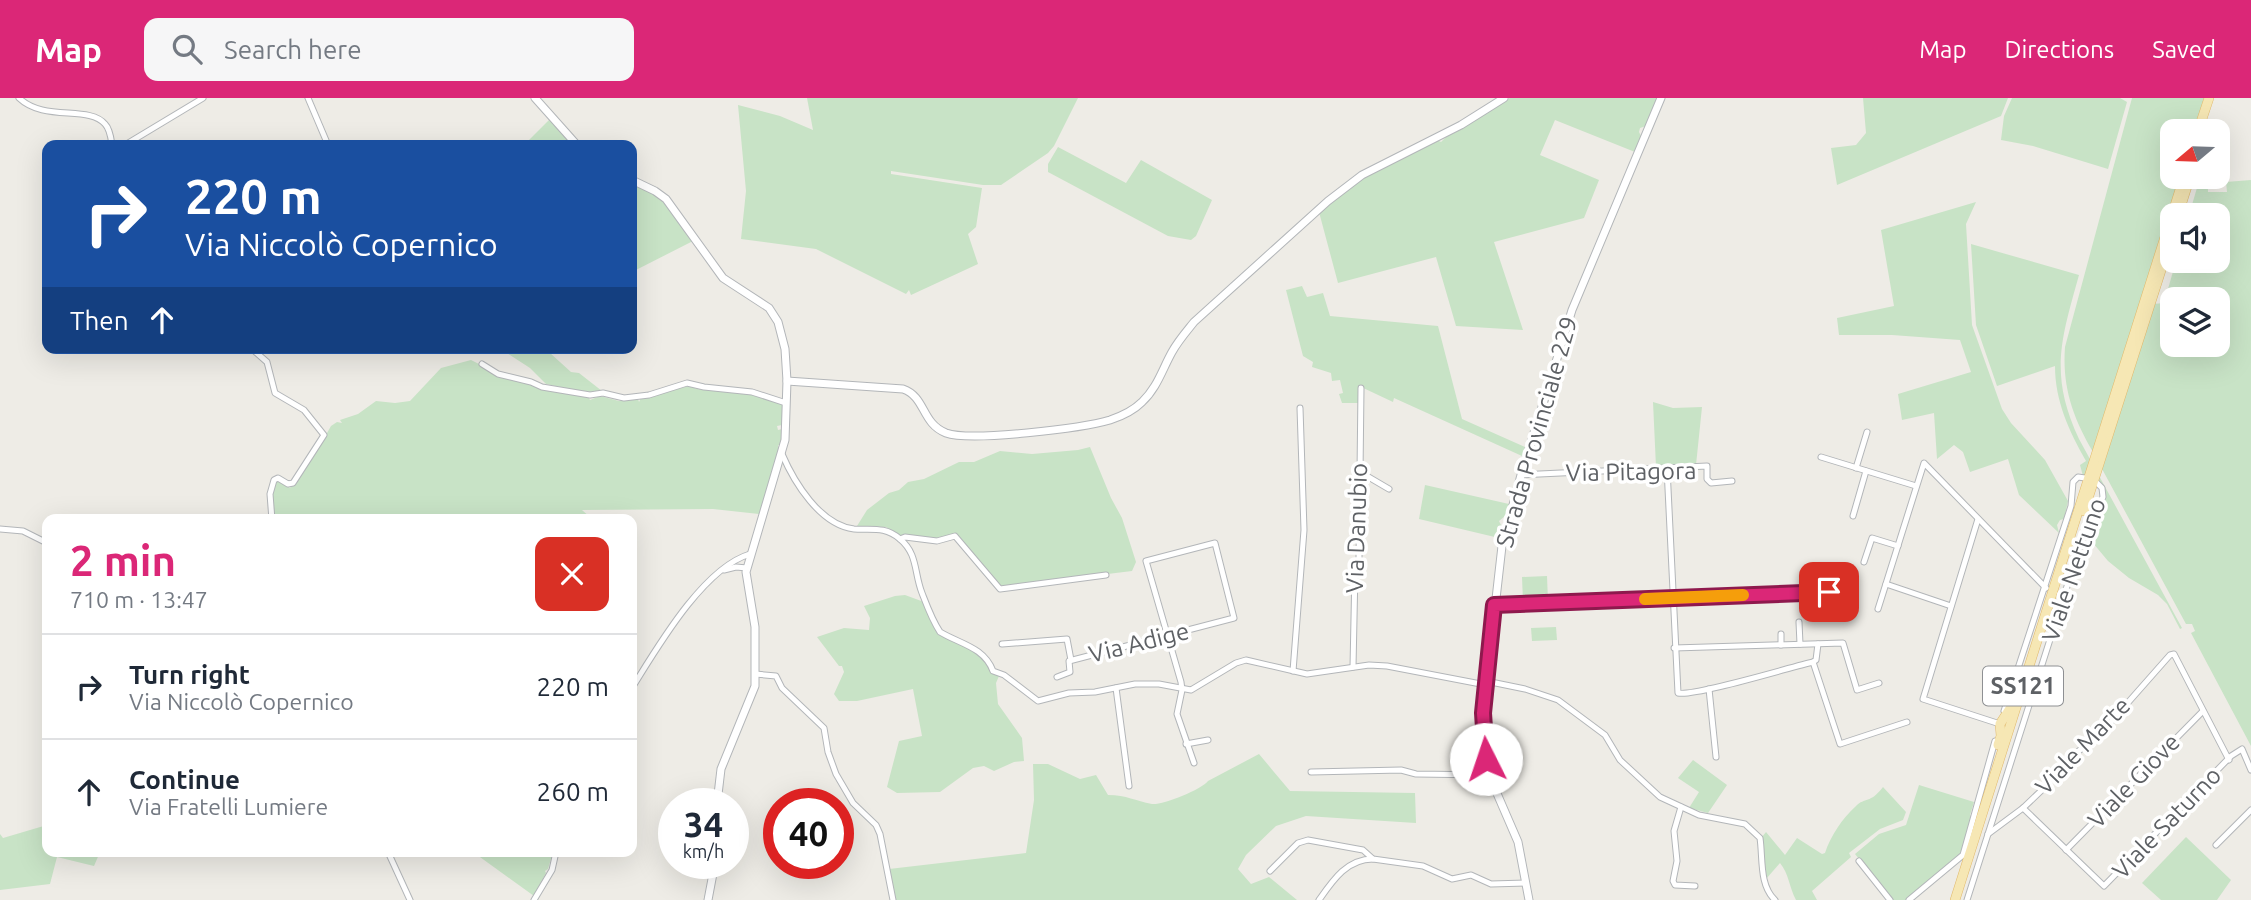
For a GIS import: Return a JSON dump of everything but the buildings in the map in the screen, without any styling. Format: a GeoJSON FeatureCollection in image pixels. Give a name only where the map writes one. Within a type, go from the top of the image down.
{"type":"FeatureCollection","features":[{"type":"Feature","properties":{"kind":"main road"},"geometry":{"type":"LineString","coordinates":[[2202,119],[2209,98]]}},
{"type":"Feature","properties":{"kind":"main road"},"geometry":{"type":"LineString","coordinates":[[2209,119],[2215,98]]}},
{"type":"Feature","properties":{"kind":"main road"},"geometry":{"type":"LineString","coordinates":[[2092,476],[2180,189]]}},
{"type":"Feature","properties":{"kind":"main road"},"geometry":{"type":"LineString","coordinates":[[2097,460],[2160,272]]}},
{"type":"Feature","properties":{"kind":"main road","name":"SS121"},"geometry":{"type":"LineString","coordinates":[[1955,900],[2092,476]]}},
{"type":"Feature","properties":{"kind":"main road","name":"SS121"},"geometry":{"type":"LineString","coordinates":[[1961,900],[2092,476]]}},
{"type":"Feature","properties":{"kind":"main road"},"geometry":{"type":"LineString","coordinates":[[1986,803],[1986,789],[2001,736],[2000,723],[2009,712],[2026,674]]}},
{"type":"Feature","properties":{"kind":"street"},"geometry":{"type":"LineString","coordinates":[[19,98],[38,110],[97,118],[107,127],[111,140]]}},
{"type":"Feature","properties":{"kind":"street"},"geometry":{"type":"LineString","coordinates":[[133,140],[203,98]]}},
{"type":"Feature","properties":{"kind":"street"},"geometry":{"type":"LineString","coordinates":[[308,98],[326,140]]}},
{"type":"Feature","properties":{"kind":"street"},"geometry":{"type":"LineString","coordinates":[[535,98],[573,140]]}},
{"type":"Feature","properties":{"kind":"street"},"geometry":{"type":"LineString","coordinates":[[787,381],[903,389],[919,399],[933,425],[944,432],[957,435],[1014,434],[1098,423],[1120,416],[1133,410],[1153,390],[1177,343],[1194,322],[1328,201],[1370,170],[1461,125],[1504,98]]}},
{"type":"Feature","properties":{"kind":"street","name":"Strada Provinciale 229"},"geometry":{"type":"LineString","coordinates":[[1529,900],[1518,842],[1489,775],[1483,722],[1502,546],[1572,310],[1661,98]]}},
{"type":"Feature","properties":{"kind":"street"},"geometry":{"type":"LineString","coordinates":[[637,182],[666,199],[723,278],[769,308],[781,331],[785,349],[787,381],[782,453],[747,568],[747,585],[755,627],[754,692],[722,769],[719,788]]}},
{"type":"Feature","properties":{"kind":"street"},"geometry":{"type":"LineString","coordinates":[[258,354],[267,362],[275,393],[304,410],[324,435],[293,483],[274,480],[270,494],[272,514]]}},
{"type":"Feature","properties":{"kind":"street"},"geometry":{"type":"LineString","coordinates":[[482,364],[498,374],[542,387],[590,395],[603,393],[624,398],[649,395],[687,383],[752,392],[786,403]]}},
{"type":"Feature","properties":{"kind":"street","name":"Via Danubio"},"geometry":{"type":"LineString","coordinates":[[1353,667],[1361,388]]}},
{"type":"Feature","properties":{"kind":"street"},"geometry":{"type":"LineString","coordinates":[[1293,671],[1304,530],[1300,408]]}},
{"type":"Feature","properties":{"kind":"street"},"geometry":{"type":"LineString","coordinates":[[1856,468],[1867,432]]}},
{"type":"Feature","properties":{"kind":"street"},"geometry":{"type":"LineString","coordinates":[[782,453],[791,475],[819,510],[847,527],[889,530],[901,539],[910,549],[916,563],[922,593],[940,632],[973,646],[989,661],[993,671],[1041,701],[1047,697],[1069,693],[1151,683],[1182,690],[1196,689],[1236,663],[1246,660],[1314,675],[1353,667],[1387,666],[1525,689],[1558,700],[1605,734],[1620,760],[1668,803],[1699,815],[1740,823],[1758,834],[1766,887],[1775,900]]}},
{"type":"Feature","properties":{"kind":"street"},"geometry":{"type":"LineString","coordinates":[[1821,457],[1916,486]]}},
{"type":"Feature","properties":{"kind":"street"},"geometry":{"type":"LineString","coordinates":[[1878,609],[1924,463],[2046,588]]}},
{"type":"Feature","properties":{"kind":"street","name":"Via Pitagora"},"geometry":{"type":"LineString","coordinates":[[1521,475],[1707,466],[1707,479],[1711,483],[1732,481]]}},
{"type":"Feature","properties":{"kind":"street"},"geometry":{"type":"LineString","coordinates":[[1667,468],[1678,693],[1709,689],[1813,662],[1816,660],[1818,644]]}},
{"type":"Feature","properties":{"kind":"street"},"geometry":{"type":"LineString","coordinates":[[1853,516],[1866,471]]}},
{"type":"Feature","properties":{"kind":"street"},"geometry":{"type":"LineString","coordinates":[[1360,472],[1389,489]]}},
{"type":"Feature","properties":{"kind":"street"},"geometry":{"type":"LineString","coordinates":[[1909,900],[1964,855],[2000,723],[2071,506],[2073,482],[2078,477],[2092,476]]}},
{"type":"Feature","properties":{"kind":"street","name":"Viale Nettuno"},"geometry":{"type":"LineString","coordinates":[[1967,900],[2082,536],[2103,497],[2102,488],[2092,476]]}},
{"type":"Feature","properties":{"kind":"street"},"geometry":{"type":"LineString","coordinates":[[1978,519],[1923,699],[2000,723]]}},
{"type":"Feature","properties":{"kind":"street"},"geometry":{"type":"LineString","coordinates":[[0,529],[23,531],[42,540]]}},
{"type":"Feature","properties":{"kind":"street"},"geometry":{"type":"LineString","coordinates":[[901,539],[905,537],[937,541],[955,536],[1000,589],[1106,575]]}},
{"type":"Feature","properties":{"kind":"street"},"geometry":{"type":"LineString","coordinates":[[1864,562],[1872,538],[1898,546]]}},
{"type":"Feature","properties":{"kind":"street","name":"Via Adige"},"geometry":{"type":"LineString","coordinates":[[1056,677],[1070,672],[1071,660],[1234,618],[1215,543],[1146,561],[1168,635]]}},
{"type":"Feature","properties":{"kind":"street"},"geometry":{"type":"LineString","coordinates":[[637,680],[670,626],[722,572],[738,558],[750,554]]}},
{"type":"Feature","properties":{"kind":"street"},"geometry":{"type":"LineString","coordinates":[[722,572],[736,567],[747,568]]}},
{"type":"Feature","properties":{"kind":"street"},"geometry":{"type":"LineString","coordinates":[[1886,584],[1951,606]]}},
{"type":"Feature","properties":{"kind":"street"},"geometry":{"type":"LineString","coordinates":[[1494,605],[1829,592]]}},
{"type":"Feature","properties":{"kind":"street"},"geometry":{"type":"LineString","coordinates":[[1799,622],[1800,644]]}},
{"type":"Feature","properties":{"kind":"street"},"geometry":{"type":"LineString","coordinates":[[1781,634],[1781,645]]}},
{"type":"Feature","properties":{"kind":"street"},"geometry":{"type":"LineString","coordinates":[[1168,635],[1182,690],[1177,714],[1194,763]]}},
{"type":"Feature","properties":{"kind":"street"},"geometry":{"type":"LineString","coordinates":[[1002,644],[1067,639],[1071,660]]}},
{"type":"Feature","properties":{"kind":"street"},"geometry":{"type":"LineString","coordinates":[[1674,648],[1843,643],[1857,690],[1879,683]]}},
{"type":"Feature","properties":{"kind":"street","name":"Viale Marte"},"geometry":{"type":"LineString","coordinates":[[1988,834],[2022,808],[2043,789],[2056,769],[2102,732],[2170,655],[2174,654],[2203,711]]}},
{"type":"Feature","properties":{"kind":"street"},"geometry":{"type":"LineString","coordinates":[[1813,662],[1839,744],[1907,722]]}},
{"type":"Feature","properties":{"kind":"street"},"geometry":{"type":"LineString","coordinates":[[755,674],[776,676],[786,692],[824,728],[828,752],[836,774],[853,803],[876,825],[880,834],[894,900]]}},
{"type":"Feature","properties":{"kind":"street"},"geometry":{"type":"LineString","coordinates":[[1116,688],[1129,786]]}},
{"type":"Feature","properties":{"kind":"street"},"geometry":{"type":"LineString","coordinates":[[1709,689],[1716,757]]}},
{"type":"Feature","properties":{"kind":"street"},"geometry":{"type":"LineString","coordinates":[[2203,711],[2229,760],[2242,749],[2251,770]]}},
{"type":"Feature","properties":{"kind":"street","name":"Viale Giove"},"geometry":{"type":"LineString","coordinates":[[2066,850],[2203,711]]}},
{"type":"Feature","properties":{"kind":"street"},"geometry":{"type":"LineString","coordinates":[[1186,744],[1208,740]]}},
{"type":"Feature","properties":{"kind":"street","name":"Viale Saturno"},"geometry":{"type":"LineString","coordinates":[[2066,850],[2104,886],[2229,760]]}},
{"type":"Feature","properties":{"kind":"street"},"geometry":{"type":"LineString","coordinates":[[1311,772],[1401,770],[1416,774],[1489,775]]}},
{"type":"Feature","properties":{"kind":"street"},"geometry":{"type":"LineString","coordinates":[[1681,807],[1674,831],[1677,861],[1674,881],[1675,885],[1695,886]]}},
{"type":"Feature","properties":{"kind":"street"},"geometry":{"type":"LineString","coordinates":[[2022,808],[2066,850]]}},
{"type":"Feature","properties":{"kind":"street"},"geometry":{"type":"LineString","coordinates":[[2216,845],[2251,810]]}},
{"type":"Feature","properties":{"kind":"street"},"geometry":{"type":"LineString","coordinates":[[1270,871],[1304,840],[1363,850],[1373,859]]}},
{"type":"Feature","properties":{"kind":"street"},"geometry":{"type":"LineString","coordinates":[[390,857],[410,900]]}},
{"type":"Feature","properties":{"kind":"street"},"geometry":{"type":"LineString","coordinates":[[534,900],[552,870],[555,857]]}},
{"type":"Feature","properties":{"kind":"street"},"geometry":{"type":"LineString","coordinates":[[1319,900],[1348,866],[1357,860],[1373,859],[1423,866],[1452,880],[1471,875],[1491,884],[1526,883]]}},
{"type":"Feature","properties":{"kind":"street"},"geometry":{"type":"LineString","coordinates":[[1859,861],[1891,900]]}},
{"type":"Feature","properties":{"kind":"street"},"geometry":{"type":"LineString","coordinates":[[708,900],[712,879]]}},
{"type":"Feature","properties":{"kind":"green space"},"geometry":{"type":"Polygon","coordinates":[[[807,98],[1078,98],[1048,153],[1001,185],[983,185],[891,171],[891,174],[982,188],[976,227],[968,234],[978,264],[911,295],[909,290],[906,294],[816,249],[741,239],[746,191],[738,105],[780,116],[813,130],[807,98]]]}},
{"type":"Feature","properties":{"kind":"green space"},"geometry":{"type":"Polygon","coordinates":[[[1510,98],[1657,98],[1646,126],[1640,128],[1641,136],[1635,152],[1555,120],[1540,155],[1599,180],[1584,218],[1494,242],[1523,330],[1456,326],[1436,257],[1338,283],[1319,212],[1363,178],[1437,140],[1441,142],[1510,98]]]}},
{"type":"Feature","properties":{"kind":"green space"},"geometry":{"type":"Polygon","coordinates":[[[1863,98],[2008,98],[2001,116],[1837,185],[1831,148],[1856,145],[1866,133],[1863,98]]]}},
{"type":"Feature","properties":{"kind":"green space"},"geometry":{"type":"Polygon","coordinates":[[[2012,98],[2120,98],[2127,102],[2108,169],[2033,146],[2001,140],[2004,116],[2012,98]]]}},
{"type":"Feature","properties":{"kind":"green space"},"geometry":{"type":"Polygon","coordinates":[[[2132,98],[2206,98],[2199,119],[2160,119],[2160,189],[2177,189],[2173,203],[2160,203],[2160,243],[2093,452],[2070,402],[2065,376],[2065,347],[2132,98]]]}},
{"type":"Feature","properties":{"kind":"green space"},"geometry":{"type":"Polygon","coordinates":[[[549,120],[568,140],[529,140],[549,120]]]}},
{"type":"Feature","properties":{"kind":"green space"},"geometry":{"type":"Polygon","coordinates":[[[1058,147],[1126,183],[1141,160],[1212,200],[1196,236],[1191,240],[1168,236],[1048,172],[1048,164],[1058,147]]]}},
{"type":"Feature","properties":{"kind":"green space"},"geometry":{"type":"Polygon","coordinates":[[[2251,180],[2251,746],[2191,633],[2195,631],[2192,624],[2186,624],[2101,467],[2153,304],[2160,303],[2160,357],[2230,357],[2230,287],[2169,287],[2173,273],[2230,273],[2230,203],[2193,203],[2197,189],[2227,192],[2230,182],[2251,180]]]}},
{"type":"Feature","properties":{"kind":"green space"},"geometry":{"type":"Polygon","coordinates":[[[637,184],[661,200],[693,241],[637,269],[637,184]]]}},
{"type":"Feature","properties":{"kind":"green space"},"geometry":{"type":"Polygon","coordinates":[[[1976,202],[1966,224],[1972,325],[2002,409],[2011,423],[2045,460],[2068,501],[2064,519],[2057,525],[2059,533],[2019,495],[2008,459],[1970,472],[1963,452],[1954,445],[1937,459],[1934,413],[1902,420],[1898,394],[1971,372],[1960,340],[1892,335],[1839,335],[1837,318],[1894,306],[1881,230],[1976,202]]]}},
{"type":"Feature","properties":{"kind":"green space"},"geometry":{"type":"Polygon","coordinates":[[[1971,244],[2079,275],[2063,339],[2061,376],[2064,396],[2079,439],[2182,628],[2180,629],[2167,604],[2158,595],[2129,578],[2108,561],[2088,537],[2105,494],[2104,489],[2083,476],[2080,465],[2086,461],[2064,415],[2057,391],[2055,366],[1997,386],[1976,325],[1971,244]]]}},
{"type":"Feature","properties":{"kind":"green space"},"geometry":{"type":"Polygon","coordinates":[[[1302,286],[1307,297],[1323,293],[1330,316],[1438,326],[1462,419],[1525,447],[1522,456],[1394,398],[1393,402],[1359,386],[1358,403],[1342,403],[1339,394],[1343,393],[1340,380],[1332,381],[1331,373],[1312,367],[1313,362],[1303,356],[1286,290],[1302,286]]]}},
{"type":"Feature","properties":{"kind":"green space"},"geometry":{"type":"Polygon","coordinates":[[[508,354],[551,354],[571,372],[579,373],[602,391],[589,393],[546,384],[530,368],[508,354]]]}},
{"type":"Feature","properties":{"kind":"green space"},"geometry":{"type":"Polygon","coordinates":[[[471,360],[489,371],[590,400],[600,396],[619,401],[638,399],[639,402],[641,398],[689,386],[750,394],[782,404],[782,425],[777,426],[778,430],[782,429],[781,445],[778,445],[779,450],[759,514],[713,509],[582,510],[586,514],[273,514],[271,494],[275,481],[279,480],[290,488],[331,426],[337,422],[342,423],[340,420],[358,414],[376,401],[410,401],[441,368],[471,360]]]}},
{"type":"Feature","properties":{"kind":"green space"},"geometry":{"type":"Polygon","coordinates":[[[1653,402],[1673,408],[1702,407],[1696,465],[1656,467],[1653,402]]]}},
{"type":"Feature","properties":{"kind":"green space"},"geometry":{"type":"Polygon","coordinates":[[[1090,447],[1122,518],[1136,562],[1132,571],[1001,587],[956,534],[936,539],[900,536],[886,527],[857,526],[867,510],[889,493],[899,490],[908,482],[924,479],[959,462],[974,462],[1000,451],[1032,454],[1090,447]]]}},
{"type":"Feature","properties":{"kind":"green space"},"geometry":{"type":"Polygon","coordinates":[[[1425,485],[1509,504],[1505,516],[1499,521],[1502,527],[1499,538],[1419,519],[1425,485]]]}},
{"type":"Feature","properties":{"kind":"green space"},"geometry":{"type":"Polygon","coordinates":[[[1547,576],[1548,601],[1523,602],[1522,577],[1547,576]]]}},
{"type":"Feature","properties":{"kind":"green space"},"geometry":{"type":"Polygon","coordinates":[[[905,595],[924,602],[938,632],[973,649],[999,676],[996,683],[998,704],[1022,738],[1024,761],[1014,762],[994,771],[984,766],[973,768],[940,792],[897,793],[887,787],[899,741],[922,736],[913,689],[857,701],[839,701],[834,694],[844,672],[842,666],[839,666],[817,637],[844,628],[869,630],[870,618],[864,606],[905,595]]]}},
{"type":"Feature","properties":{"kind":"green space"},"geometry":{"type":"Polygon","coordinates":[[[1556,627],[1557,640],[1532,641],[1531,628],[1556,627]]]}},
{"type":"Feature","properties":{"kind":"green space"},"geometry":{"type":"Polygon","coordinates":[[[1259,754],[1290,791],[1415,793],[1416,823],[1306,816],[1276,826],[1246,855],[1238,869],[1251,884],[1269,877],[1297,900],[895,900],[889,869],[1026,853],[1034,800],[1033,764],[1048,764],[1080,779],[1096,775],[1108,795],[1152,804],[1190,792],[1259,754]]]}},
{"type":"Feature","properties":{"kind":"green space"},"geometry":{"type":"Polygon","coordinates":[[[1693,760],[1727,785],[1708,813],[1689,808],[1699,792],[1678,778],[1693,760]]]}},
{"type":"Feature","properties":{"kind":"green space"},"geometry":{"type":"Polygon","coordinates":[[[1919,785],[1974,802],[1970,815],[1972,817],[1960,856],[1906,900],[1893,900],[1855,854],[1879,834],[1906,825],[1919,785]]]}},
{"type":"Feature","properties":{"kind":"green space"},"geometry":{"type":"Polygon","coordinates":[[[1883,787],[1906,812],[1903,820],[1880,829],[1849,853],[1851,857],[1812,891],[1817,900],[1796,900],[1780,863],[1766,879],[1762,837],[1766,832],[1785,855],[1797,838],[1822,854],[1825,853],[1846,816],[1859,803],[1875,796],[1883,787]]]}},
{"type":"Feature","properties":{"kind":"green space"},"geometry":{"type":"Polygon","coordinates":[[[42,826],[42,857],[57,857],[50,884],[0,890],[0,834],[3,838],[42,826]]]}},
{"type":"Feature","properties":{"kind":"green space"},"geometry":{"type":"Polygon","coordinates":[[[2186,837],[2231,880],[2217,900],[2161,900],[2142,883],[2186,837]]]}},
{"type":"Feature","properties":{"kind":"green space"},"geometry":{"type":"Polygon","coordinates":[[[57,857],[98,857],[94,866],[57,857]]]}},
{"type":"Feature","properties":{"kind":"green space"},"geometry":{"type":"Polygon","coordinates":[[[480,857],[552,857],[534,896],[480,857]]]}},
{"type":"Feature","properties":{"kind":"slow traffic"},"geometry":{"type":"LineString","coordinates":[[1645,599],[1743,595]]}},
{"type":"Feature","properties":{"kind":"route"},"geometry":{"type":"LineString","coordinates":[[1486,759],[1483,713],[1494,605],[1829,592]]}}]}
